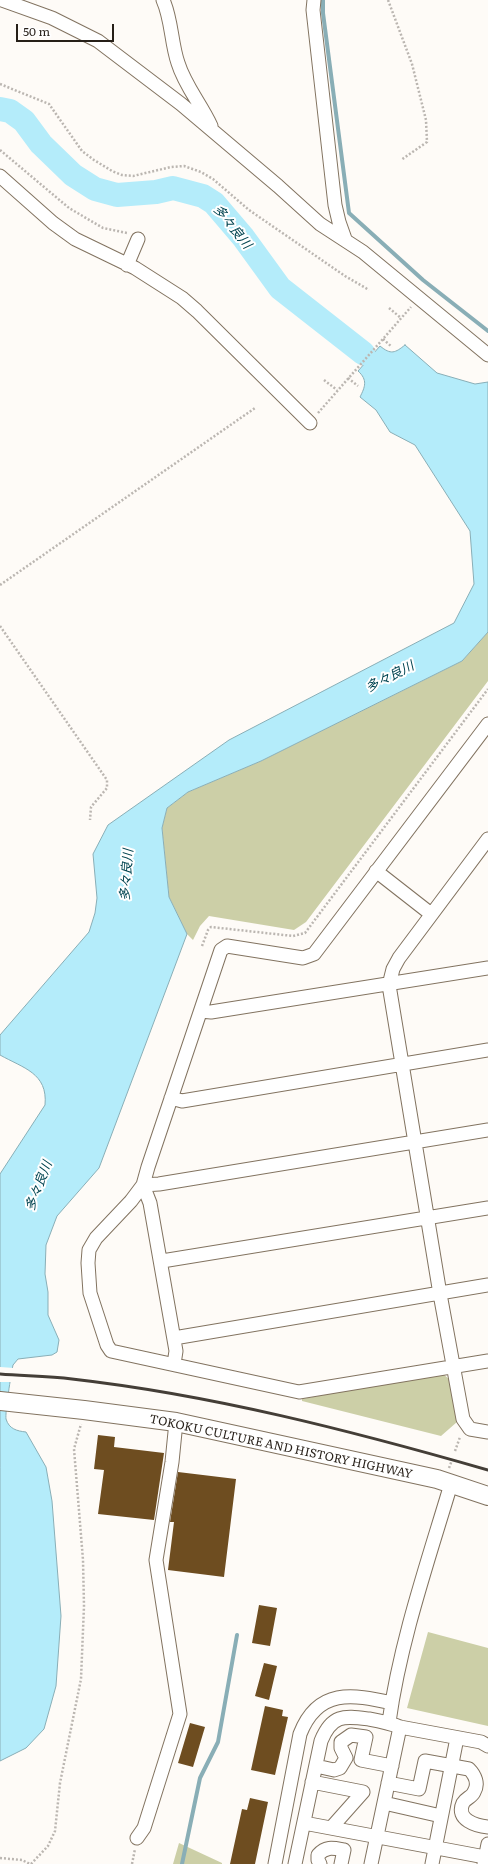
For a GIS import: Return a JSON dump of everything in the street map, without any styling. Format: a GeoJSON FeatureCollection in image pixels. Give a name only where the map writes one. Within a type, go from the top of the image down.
{"type":"FeatureCollection","features":[{"type":"Feature","properties":{"kind":"highway","name":"TOKOKU CULTURE AND HISTORY HIGHWAY"},"geometry":{"type":"LineString","coordinates":[[7,1401],[176,1422],[451,1484],[488,1496]]}},
{"type":"Feature","properties":{"kind":"street"},"geometry":{"type":"LineString","coordinates":[[2,0],[17,4],[58,21],[98,41],[214,132],[320,224],[345,239],[488,356]]}},
{"type":"Feature","properties":{"kind":"street"},"geometry":{"type":"LineString","coordinates":[[164,0],[168,10],[174,48],[181,73],[214,132]]}},
{"type":"Feature","properties":{"kind":"street"},"geometry":{"type":"LineString","coordinates":[[314,0],[313,10],[334,200],[336,215],[345,239]]}},
{"type":"Feature","properties":{"kind":"street"},"geometry":{"type":"LineString","coordinates":[[0,176],[52,223],[70,235],[162,285],[197,311],[310,422]]}},
{"type":"Feature","properties":{"kind":"street"},"geometry":{"type":"LineString","coordinates":[[127,265],[138,239]]}},
{"type":"Feature","properties":{"kind":"street"},"geometry":{"type":"LineString","coordinates":[[488,724],[314,954],[303,958],[227,946],[221,950],[143,1185],[131,1202],[96,1238],[89,1250],[88,1263],[90,1293],[107,1346],[111,1351],[299,1392],[488,1361]]}},
{"type":"Feature","properties":{"kind":"street"},"geometry":{"type":"LineString","coordinates":[[488,839],[396,963],[389,985],[440,1294],[464,1422],[470,1429],[488,1432]]}},
{"type":"Feature","properties":{"kind":"street"},"geometry":{"type":"LineString","coordinates":[[376,871],[431,914]]}},
{"type":"Feature","properties":{"kind":"street"},"geometry":{"type":"LineString","coordinates":[[201,1011],[211,1012],[389,985],[488,968]]}},
{"type":"Feature","properties":{"kind":"street"},"geometry":{"type":"LineString","coordinates":[[171,1098],[182,1101],[488,1050]]}},
{"type":"Feature","properties":{"kind":"street"},"geometry":{"type":"LineString","coordinates":[[143,1185],[159,1184],[488,1130]]}},
{"type":"Feature","properties":{"kind":"street"},"geometry":{"type":"LineString","coordinates":[[143,1185],[150,1203],[162,1261],[176,1351],[174,1364]]}},
{"type":"Feature","properties":{"kind":"street"},"geometry":{"type":"LineString","coordinates":[[162,1261],[488,1208]]}},
{"type":"Feature","properties":{"kind":"street"},"geometry":{"type":"LineString","coordinates":[[174,1338],[488,1285]]}},
{"type":"Feature","properties":{"kind":"street"},"geometry":{"type":"LineString","coordinates":[[137,1838],[144,1828],[180,1714],[156,1560],[172,1462],[176,1422]]}},
{"type":"Feature","properties":{"kind":"street"},"geometry":{"type":"LineString","coordinates":[[371,1864],[392,1766],[394,1724],[392,1703],[408,1634],[451,1484]]}},
{"type":"Feature","properties":{"kind":"street"},"geometry":{"type":"LineString","coordinates":[[274,1864],[300,1734],[310,1716],[326,1702],[349,1696],[363,1696],[392,1703]]}},
{"type":"Feature","properties":{"kind":"street"},"geometry":{"type":"LineString","coordinates":[[295,1864],[321,1741],[325,1731],[338,1719],[347,1716],[394,1724],[481,1742],[488,1746]]}},
{"type":"Feature","properties":{"kind":"street"},"geometry":{"type":"LineString","coordinates":[[316,1766],[334,1770],[340,1768],[346,1758],[341,1748],[341,1742],[352,1735],[366,1737],[361,1760],[392,1766]]}},
{"type":"Feature","properties":{"kind":"street"},"geometry":{"type":"LineString","coordinates":[[432,1864],[457,1738]]}},
{"type":"Feature","properties":{"kind":"street"},"geometry":{"type":"LineString","coordinates":[[388,1783],[419,1789],[425,1760],[469,1769],[476,1780],[475,1792],[466,1799],[462,1805],[462,1812],[464,1817],[474,1825],[488,1827]]}},
{"type":"Feature","properties":{"kind":"street"},"geometry":{"type":"LineString","coordinates":[[312,1782],[363,1792],[330,1828]]}},
{"type":"Feature","properties":{"kind":"street"},"geometry":{"type":"LineString","coordinates":[[384,1803],[441,1816]]}},
{"type":"Feature","properties":{"kind":"street"},"geometry":{"type":"LineString","coordinates":[[304,1823],[435,1848],[485,1861],[488,1844]]}},
{"type":"Feature","properties":{"kind":"street"},"geometry":{"type":"LineString","coordinates":[[320,1864],[318,1855],[325,1848],[330,1847],[344,1850],[341,1864]]}},
{"type":"Feature","properties":{"kind":"path"},"geometry":{"type":"LineString","coordinates":[[388,0],[412,64],[426,120],[427,142],[401,160]]}},
{"type":"Feature","properties":{"kind":"path"},"geometry":{"type":"LineString","coordinates":[[0,84],[49,104],[82,151],[94,160],[117,173],[133,176],[171,166],[184,166],[201,172],[212,179],[250,210],[345,276],[368,290]]}},
{"type":"Feature","properties":{"kind":"path"},"geometry":{"type":"LineString","coordinates":[[0,150],[68,208],[102,228],[132,234],[138,239]]}},
{"type":"Feature","properties":{"kind":"path"},"geometry":{"type":"LineString","coordinates":[[310,422],[348,378],[356,372],[419,298]]}},
{"type":"Feature","properties":{"kind":"path"},"geometry":{"type":"LineString","coordinates":[[389,308],[401,318]]}},
{"type":"Feature","properties":{"kind":"path"},"geometry":{"type":"LineString","coordinates":[[383,339],[392,347]]}},
{"type":"Feature","properties":{"kind":"path"},"geometry":{"type":"LineString","coordinates":[[348,378],[358,386]]}},
{"type":"Feature","properties":{"kind":"path"},"geometry":{"type":"LineString","coordinates":[[324,380],[337,390]]}},
{"type":"Feature","properties":{"kind":"path"},"geometry":{"type":"LineString","coordinates":[[0,586],[255,408]]}},
{"type":"Feature","properties":{"kind":"path"},"geometry":{"type":"LineString","coordinates":[[0,626],[107,780],[107,788],[91,807],[90,820]]}},
{"type":"Feature","properties":{"kind":"path"},"geometry":{"type":"LineString","coordinates":[[202,946],[208,930],[211,927],[293,936],[305,933],[488,689]]}},
{"type":"Feature","properties":{"kind":"path"},"geometry":{"type":"LineString","coordinates":[[0,1858],[22,1860],[31,1864],[48,1846],[55,1831],[60,1783],[81,1679],[84,1606],[83,1560],[74,1449],[84,1410]]}},
{"type":"Feature","properties":{"kind":"green space"},"geometry":{"type":"Polygon","coordinates":[[[488,632],[488,681],[306,922],[294,930],[209,916],[200,926],[193,940],[187,934],[169,897],[162,828],[167,808],[188,792],[261,761],[462,661],[488,632]]]}},
{"type":"Feature","properties":{"kind":"green space"},"geometry":{"type":"Polygon","coordinates":[[[442,1373],[449,1379],[457,1422],[441,1436],[302,1401],[302,1399],[442,1373]]]}},
{"type":"Feature","properties":{"kind":"green space"},"geometry":{"type":"Polygon","coordinates":[[[428,1632],[488,1648],[488,1726],[407,1708],[428,1632]]]}},
{"type":"Feature","properties":{"kind":"green space"},"geometry":{"type":"Polygon","coordinates":[[[179,1843],[222,1863],[222,1864],[173,1864],[179,1843]]]}},
{"type":"Feature","properties":{"kind":"water"},"geometry":{"type":"Polygon","coordinates":[[[405,345],[437,373],[475,384],[488,382],[488,632],[462,661],[261,761],[188,792],[167,808],[162,828],[169,897],[187,934],[99,1168],[57,1216],[46,1245],[45,1274],[48,1292],[48,1315],[59,1340],[57,1352],[52,1355],[18,1359],[13,1365],[12,1370],[6,1419],[9,1425],[14,1429],[26,1432],[46,1467],[52,1501],[61,1616],[56,1686],[44,1729],[26,1748],[0,1761],[0,1174],[45,1105],[45,1094],[38,1079],[32,1073],[0,1055],[0,1035],[89,932],[95,913],[97,898],[93,854],[108,825],[229,740],[454,623],[474,584],[470,531],[415,445],[390,432],[376,410],[360,397],[365,384],[363,377],[358,371],[380,346],[387,351],[393,352],[405,345]]]}},
{"type":"Feature","properties":{"kind":"pier"},"geometry":{"type":"Polygon","coordinates":[[[0,1367],[14,1368],[12,1382],[0,1382],[0,1367]]]}},
{"type":"Feature","properties":{"kind":"building"},"geometry":{"type":"Polygon","coordinates":[[[98,1435],[115,1437],[114,1447],[164,1453],[154,1520],[98,1514],[104,1470],[94,1469],[98,1435]]]}},
{"type":"Feature","properties":{"kind":"building"},"geometry":{"type":"Polygon","coordinates":[[[178,1472],[236,1479],[224,1577],[168,1570],[174,1522],[170,1522],[178,1472]]]}},
{"type":"Feature","properties":{"kind":"building"},"geometry":{"type":"Polygon","coordinates":[[[259,1605],[277,1608],[270,1646],[252,1643],[259,1605]]]}},
{"type":"Feature","properties":{"kind":"building"},"geometry":{"type":"Polygon","coordinates":[[[264,1663],[277,1666],[269,1700],[255,1696],[264,1663]]]}},
{"type":"Feature","properties":{"kind":"building"},"geometry":{"type":"Polygon","coordinates":[[[265,1706],[283,1710],[282,1716],[288,1717],[275,1775],[251,1770],[265,1706]]]}},
{"type":"Feature","properties":{"kind":"building"},"geometry":{"type":"Polygon","coordinates":[[[190,1723],[205,1727],[193,1767],[178,1763],[190,1723]]]}},
{"type":"Feature","properties":{"kind":"building"},"geometry":{"type":"Polygon","coordinates":[[[250,1798],[268,1802],[255,1864],[230,1864],[242,1809],[247,1810],[250,1798]]]}},
{"type":"Feature","properties":{"kind":"waterway"},"geometry":{"type":"LineString","coordinates":[[323,0],[323,13],[349,213],[423,280],[488,331]]}},
{"type":"Feature","properties":{"kind":"waterway","name":"多々良川"},"geometry":{"type":"LineString","coordinates":[[0,109],[10,111],[24,121],[41,144],[73,175],[95,189],[117,195],[156,192],[173,188],[203,196],[214,203],[243,237],[280,288],[363,353]]}},
{"type":"Feature","properties":{"kind":"waterway"},"geometry":{"type":"LineString","coordinates":[[182,1864],[200,1778],[218,1742],[237,1635]]}},
{"type":"Feature","properties":{"kind":"railway"},"geometry":{"type":"LineString","coordinates":[[0,1374],[63,1378],[177,1394],[334,1428],[488,1470]]}}]}
